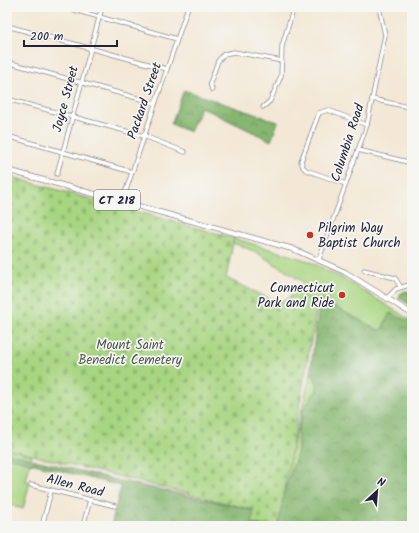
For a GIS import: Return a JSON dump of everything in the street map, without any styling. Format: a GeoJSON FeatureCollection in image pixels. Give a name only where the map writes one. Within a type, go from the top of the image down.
{"type":"FeatureCollection","features":[{"type":"Feature","properties":{"kind":"main road","name":"CT 218"},"geometry":{"type":"LineString","coordinates":[[7,170],[292,248],[345,272],[412,314]]}},
{"type":"Feature","properties":{"kind":"street"},"geometry":{"type":"LineString","coordinates":[[64,7],[177,38]]}},
{"type":"Feature","properties":{"kind":"street","name":"Joyce Street"},"geometry":{"type":"LineString","coordinates":[[57,174],[102,7]]}},
{"type":"Feature","properties":{"kind":"street","name":"Packard Street"},"geometry":{"type":"LineString","coordinates":[[122,202],[188,7]]}},
{"type":"Feature","properties":{"kind":"street"},"geometry":{"type":"LineString","coordinates":[[263,107],[270,101],[281,76],[282,46],[294,7]]}},
{"type":"Feature","properties":{"kind":"street","name":"Columbia Road"},"geometry":{"type":"LineString","coordinates":[[319,259],[367,126],[385,35],[379,7]]}},
{"type":"Feature","properties":{"kind":"street"},"geometry":{"type":"LineString","coordinates":[[7,26],[167,69]]}},
{"type":"Feature","properties":{"kind":"street"},"geometry":{"type":"LineString","coordinates":[[212,90],[210,83],[218,61],[224,54],[234,52],[282,61]]}},
{"type":"Feature","properties":{"kind":"street"},"geometry":{"type":"LineString","coordinates":[[7,62],[155,103]]}},
{"type":"Feature","properties":{"kind":"street"},"geometry":{"type":"LineString","coordinates":[[7,99],[144,136],[185,152]]}},
{"type":"Feature","properties":{"kind":"street"},"geometry":{"type":"LineString","coordinates":[[372,99],[409,107]]}},
{"type":"Feature","properties":{"kind":"street"},"geometry":{"type":"LineString","coordinates":[[409,107],[412,103]]}},
{"type":"Feature","properties":{"kind":"street"},"geometry":{"type":"LineString","coordinates":[[409,107],[412,114]]}},
{"type":"Feature","properties":{"kind":"street"},"geometry":{"type":"LineString","coordinates":[[346,184],[306,170],[302,167],[302,161],[311,134],[319,113],[328,110],[367,126]]}},
{"type":"Feature","properties":{"kind":"street"},"geometry":{"type":"LineString","coordinates":[[7,136],[132,172]]}},
{"type":"Feature","properties":{"kind":"street"},"geometry":{"type":"LineString","coordinates":[[358,150],[412,163]]}},
{"type":"Feature","properties":{"kind":"street"},"geometry":{"type":"LineString","coordinates":[[364,270],[395,278],[400,286]]}},
{"type":"Feature","properties":{"kind":"street"},"geometry":{"type":"LineString","coordinates":[[387,298],[391,292],[400,286],[412,284]]}},
{"type":"Feature","properties":{"kind":"street","name":"Allen Road"},"geometry":{"type":"LineString","coordinates":[[30,485],[115,506]]}},
{"type":"Feature","properties":{"kind":"street"},"geometry":{"type":"LineString","coordinates":[[42,526],[51,490]]}},
{"type":"Feature","properties":{"kind":"street"},"geometry":{"type":"LineString","coordinates":[[83,526],[90,500]]}},
{"type":"Feature","properties":{"kind":"green space"},"geometry":{"type":"Polygon","coordinates":[[[184,90],[278,122],[271,141],[201,107],[190,132],[171,124],[184,90]]]}},
{"type":"Feature","properties":{"kind":"green space","name":"Mount Saint Benedict Cemetery"},"geometry":{"type":"Polygon","coordinates":[[[7,175],[234,238],[226,278],[268,298],[284,301],[298,291],[317,307],[278,526],[264,526],[252,523],[254,510],[7,449],[7,175]]]}},
{"type":"Feature","properties":{"kind":"green space"},"geometry":{"type":"Polygon","coordinates":[[[230,237],[309,261],[346,280],[412,321],[412,526],[273,526],[327,307],[299,299],[303,282],[256,252],[228,241],[230,237]]]}},
{"type":"Feature","properties":{"kind":"green space"},"geometry":{"type":"Polygon","coordinates":[[[405,291],[412,292],[412,306],[399,298],[400,294],[405,291]]]}},
{"type":"Feature","properties":{"kind":"green space"},"geometry":{"type":"Polygon","coordinates":[[[320,299],[378,330],[382,329],[390,313],[412,323],[412,526],[111,526],[121,486],[7,457],[7,453],[121,481],[235,506],[279,518],[280,505],[298,451],[298,429],[302,411],[317,390],[317,383],[312,374],[311,366],[320,299]]]}},
{"type":"Feature","properties":{"kind":"green space"},"geometry":{"type":"Polygon","coordinates":[[[7,449],[32,455],[26,481],[30,482],[23,509],[7,504],[7,449]]]}},
{"type":"Feature","properties":{"kind":"place","name":"Pilgrim Way Baptist Church"},"geometry":{"type":"Point","coordinates":[310,235]}},
{"type":"Feature","properties":{"kind":"place","name":"Connecticut Park and Ride"},"geometry":{"type":"Point","coordinates":[342,295]}}]}
